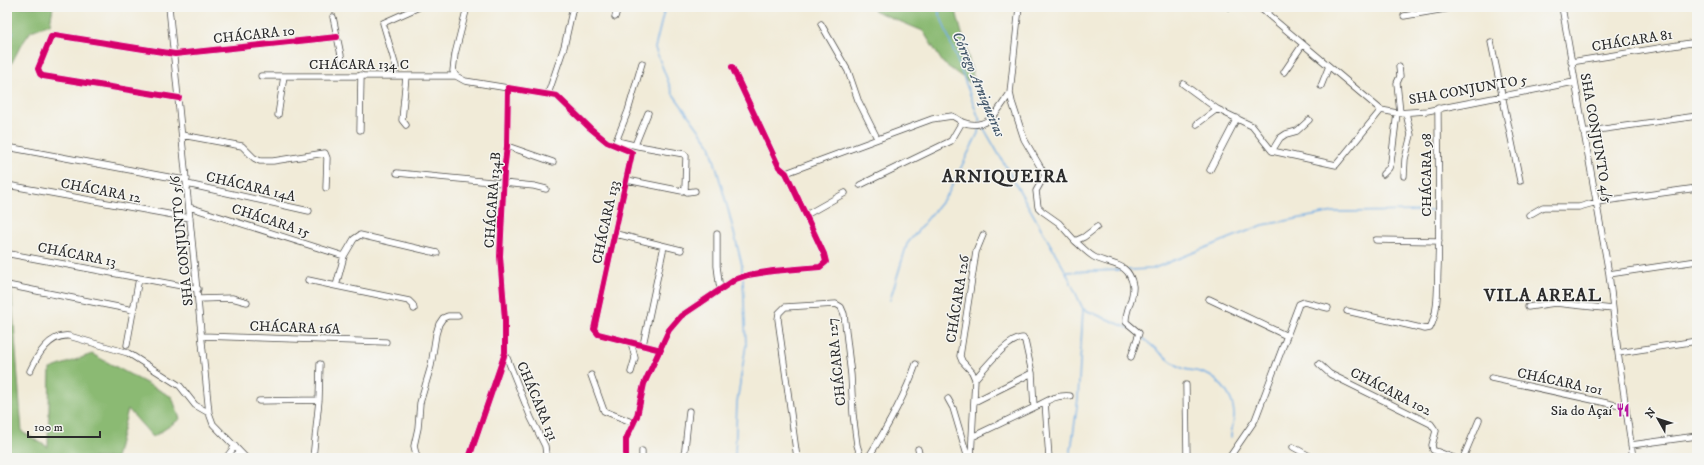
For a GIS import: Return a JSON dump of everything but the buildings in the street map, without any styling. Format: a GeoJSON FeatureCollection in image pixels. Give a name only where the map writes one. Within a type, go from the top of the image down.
{"type":"FeatureCollection","features":[{"type":"Feature","properties":{"kind":"street","name":"SHA CONJUNTO 5/6"},"geometry":{"type":"LineString","coordinates":[[169,7],[172,54],[190,207],[209,413],[213,424],[246,458]]}},
{"type":"Feature","properties":{"kind":"street"},"geometry":{"type":"LineString","coordinates":[[396,67],[383,23],[419,7]]}},
{"type":"Feature","properties":{"kind":"street"},"geometry":{"type":"LineString","coordinates":[[456,76],[453,71],[453,63],[468,7]]}},
{"type":"Feature","properties":{"kind":"street"},"geometry":{"type":"LineString","coordinates":[[508,88],[548,94],[564,47],[573,7]]}},
{"type":"Feature","properties":{"kind":"street"},"geometry":{"type":"LineString","coordinates":[[615,17],[618,7]]}},
{"type":"Feature","properties":{"kind":"street"},"geometry":{"type":"LineString","coordinates":[[1019,7],[1010,92],[1013,110],[1024,139],[1045,175],[1036,191],[1038,207],[1059,222],[1075,241],[1092,256],[1124,267],[1130,276],[1133,286],[1132,300],[1126,322],[1139,333],[1131,357]]}},
{"type":"Feature","properties":{"kind":"street","name":"SHA CONJUNTO 5"},"geometry":{"type":"LineString","coordinates":[[1259,7],[1382,110],[1401,113],[1438,108],[1574,82]]}},
{"type":"Feature","properties":{"kind":"street"},"geometry":{"type":"LineString","coordinates":[[1266,13],[1273,7]]}},
{"type":"Feature","properties":{"kind":"street"},"geometry":{"type":"LineString","coordinates":[[1404,16],[1457,7]]}},
{"type":"Feature","properties":{"kind":"street","name":"SHA CONJUNTO 4/5"},"geometry":{"type":"LineString","coordinates":[[1562,7],[1609,274],[1625,407],[1633,458]]}},
{"type":"Feature","properties":{"kind":"street"},"geometry":{"type":"LineString","coordinates":[[333,17],[342,60]]}},
{"type":"Feature","properties":{"kind":"street"},"geometry":{"type":"LineString","coordinates":[[821,24],[848,71],[858,100],[877,138]]}},
{"type":"Feature","properties":{"kind":"street","name":"CHÁCARA 10"},"geometry":{"type":"LineString","coordinates":[[177,98],[43,76],[38,69],[51,37],[55,35],[172,54],[337,37]]}},
{"type":"Feature","properties":{"kind":"street"},"geometry":{"type":"LineString","coordinates":[[1491,42],[1501,96],[1520,181]]}},
{"type":"Feature","properties":{"kind":"street","name":"CHÁCARA 81"},"geometry":{"type":"LineString","coordinates":[[1571,62],[1697,42]]}},
{"type":"Feature","properties":{"kind":"street"},"geometry":{"type":"LineString","coordinates":[[1284,72],[1303,44]]}},
{"type":"Feature","properties":{"kind":"street"},"geometry":{"type":"LineString","coordinates":[[642,63],[628,111],[616,143],[684,154],[686,156],[685,190],[687,192],[695,192]]}},
{"type":"Feature","properties":{"kind":"street"},"geometry":{"type":"LineString","coordinates":[[1321,86],[1328,66]]}},
{"type":"Feature","properties":{"kind":"street"},"geometry":{"type":"LineString","coordinates":[[626,458],[626,439],[634,423],[644,384],[670,330],[681,316],[736,280],[748,275],[780,270],[816,268],[823,266],[826,262],[824,254],[786,173],[779,167],[732,67]]}},
{"type":"Feature","properties":{"kind":"street"},"geometry":{"type":"LineString","coordinates":[[1399,67],[1400,76],[1397,83],[1401,113],[1411,134],[1405,159],[1404,176]]}},
{"type":"Feature","properties":{"kind":"street"},"geometry":{"type":"LineString","coordinates":[[360,130],[361,75]]}},
{"type":"Feature","properties":{"kind":"street","name":"CHÁCARA 134 C"},"geometry":{"type":"LineString","coordinates":[[261,76],[456,76],[465,81],[508,88]]}},
{"type":"Feature","properties":{"kind":"street"},"geometry":{"type":"LineString","coordinates":[[278,115],[284,76]]}},
{"type":"Feature","properties":{"kind":"street"},"geometry":{"type":"LineString","coordinates":[[406,76],[402,120],[406,125]]}},
{"type":"Feature","properties":{"kind":"street"},"geometry":{"type":"LineString","coordinates":[[1183,84],[1217,108],[1252,126],[1272,151],[1336,165],[1382,110]]}},
{"type":"Feature","properties":{"kind":"street","name":"CHÁCARA 134B"},"geometry":{"type":"LineString","coordinates":[[505,353],[505,320],[500,256],[507,146],[508,88]]}},
{"type":"Feature","properties":{"kind":"street"},"geometry":{"type":"LineString","coordinates":[[786,173],[877,138],[938,118],[952,116],[962,122],[983,124],[990,120],[1010,92]]}},
{"type":"Feature","properties":{"kind":"street","name":"CHÁCARA 133"},"geometry":{"type":"LineString","coordinates":[[548,94],[561,99],[590,128],[632,153],[616,234],[594,329],[598,334],[661,350]]}},
{"type":"Feature","properties":{"kind":"street"},"geometry":{"type":"LineString","coordinates":[[1197,124],[1217,108]]}},
{"type":"Feature","properties":{"kind":"street","name":"CHÁCARA 98"},"geometry":{"type":"LineString","coordinates":[[1347,311],[1425,329],[1430,328],[1433,322],[1436,303],[1439,241],[1438,108]]}},
{"type":"Feature","properties":{"kind":"street"},"geometry":{"type":"LineString","coordinates":[[635,145],[648,113]]}},
{"type":"Feature","properties":{"kind":"street"},"geometry":{"type":"LineString","coordinates":[[1383,174],[1389,168],[1391,162],[1401,113]]}},
{"type":"Feature","properties":{"kind":"street"},"geometry":{"type":"LineString","coordinates":[[1584,132],[1697,116]]}},
{"type":"Feature","properties":{"kind":"street"},"geometry":{"type":"LineString","coordinates":[[1210,170],[1237,118]]}},
{"type":"Feature","properties":{"kind":"street"},"geometry":{"type":"LineString","coordinates":[[1272,151],[1280,138],[1286,134],[1297,131],[1309,120]]}},
{"type":"Feature","properties":{"kind":"street"},"geometry":{"type":"LineString","coordinates":[[860,185],[951,140],[962,122]]}},
{"type":"Feature","properties":{"kind":"street"},"geometry":{"type":"LineString","coordinates":[[182,135],[242,146],[254,158],[260,161],[273,161],[325,153],[327,158],[326,188]]}},
{"type":"Feature","properties":{"kind":"street"},"geometry":{"type":"LineString","coordinates":[[507,146],[553,162]]}},
{"type":"Feature","properties":{"kind":"street","name":"CHÁCARA 12"},"geometry":{"type":"LineString","coordinates":[[7,148],[179,179],[187,182]]}},
{"type":"Feature","properties":{"kind":"street"},"geometry":{"type":"LineString","coordinates":[[397,173],[534,186],[546,189]]}},
{"type":"Feature","properties":{"kind":"street"},"geometry":{"type":"LineString","coordinates":[[627,180],[682,191]]}},
{"type":"Feature","properties":{"kind":"street","name":"CHÁCARA 14A"},"geometry":{"type":"LineString","coordinates":[[187,182],[309,212]]}},
{"type":"Feature","properties":{"kind":"street","name":"CHÁCARA 12"},"geometry":{"type":"LineString","coordinates":[[7,185],[190,218]]}},
{"type":"Feature","properties":{"kind":"street"},"geometry":{"type":"LineString","coordinates":[[1529,215],[1543,207],[1579,207],[1597,202],[1697,188]]}},
{"type":"Feature","properties":{"kind":"street"},"geometry":{"type":"LineString","coordinates":[[806,215],[846,193]]}},
{"type":"Feature","properties":{"kind":"street","name":"CHÁCARA 15"},"geometry":{"type":"LineString","coordinates":[[190,207],[344,256]]}},
{"type":"Feature","properties":{"kind":"street"},"geometry":{"type":"LineString","coordinates":[[1075,241],[1084,237],[1097,227]]}},
{"type":"Feature","properties":{"kind":"street"},"geometry":{"type":"LineString","coordinates":[[616,234],[681,250]]}},
{"type":"Feature","properties":{"kind":"street"},"geometry":{"type":"LineString","coordinates":[[717,234],[717,266],[720,290]]}},
{"type":"Feature","properties":{"kind":"street"},"geometry":{"type":"LineString","coordinates":[[336,286],[344,256],[354,239],[360,235],[437,253]]}},
{"type":"Feature","properties":{"kind":"street","name":"CHÁCARA 126"},"geometry":{"type":"LineString","coordinates":[[975,380],[972,372],[960,360],[960,356],[976,252],[983,235]]}},
{"type":"Feature","properties":{"kind":"street"},"geometry":{"type":"LineString","coordinates":[[1376,240],[1439,241]]}},
{"type":"Feature","properties":{"kind":"street"},"geometry":{"type":"LineString","coordinates":[[643,345],[664,246]]}},
{"type":"Feature","properties":{"kind":"street","name":"CHÁCARA 13"},"geometry":{"type":"LineString","coordinates":[[8,254],[198,289]]}},
{"type":"Feature","properties":{"kind":"street"},"geometry":{"type":"LineString","coordinates":[[1609,274],[1697,262]]}},
{"type":"Feature","properties":{"kind":"street"},"geometry":{"type":"LineString","coordinates":[[127,345],[139,278]]}},
{"type":"Feature","properties":{"kind":"street"},"geometry":{"type":"LineString","coordinates":[[308,280],[409,301],[414,305],[414,309]]}},
{"type":"Feature","properties":{"kind":"street"},"geometry":{"type":"LineString","coordinates":[[7,285],[133,310]]}},
{"type":"Feature","properties":{"kind":"street"},"geometry":{"type":"LineString","coordinates":[[199,299],[232,298],[247,302]]}},
{"type":"Feature","properties":{"kind":"street"},"geometry":{"type":"LineString","coordinates":[[1209,299],[1287,336]]}},
{"type":"Feature","properties":{"kind":"street"},"geometry":{"type":"LineString","coordinates":[[1229,458],[1255,420],[1300,303],[1304,302],[1328,308]]}},
{"type":"Feature","properties":{"kind":"street"},"geometry":{"type":"LineString","coordinates":[[1528,307],[1555,303],[1613,309]]}},
{"type":"Feature","properties":{"kind":"street","name":"CHÁCARA 127"},"geometry":{"type":"LineString","coordinates":[[797,458],[778,320],[779,313],[785,307],[836,304],[841,307],[844,314],[851,375],[853,414],[857,445],[861,458]]}},
{"type":"Feature","properties":{"kind":"street"},"geometry":{"type":"LineString","coordinates":[[417,458],[414,446],[418,428],[420,403],[431,366],[436,334],[439,324],[443,318],[448,316],[458,316]]}},
{"type":"Feature","properties":{"kind":"street"},"geometry":{"type":"LineString","coordinates":[[30,371],[35,360],[48,343],[62,336],[69,336],[128,353],[180,386],[195,405],[209,413]]}},
{"type":"Feature","properties":{"kind":"street","name":"CHÁCARA 16A"},"geometry":{"type":"LineString","coordinates":[[202,336],[386,342]]}},
{"type":"Feature","properties":{"kind":"street"},"geometry":{"type":"LineString","coordinates":[[970,458],[975,380],[997,355],[1014,340],[1021,337],[1025,341],[1032,373],[1034,407]]}},
{"type":"Feature","properties":{"kind":"street"},"geometry":{"type":"LineString","coordinates":[[1618,353],[1697,341]]}},
{"type":"Feature","properties":{"kind":"street"},"geometry":{"type":"LineString","coordinates":[[631,372],[635,358],[632,346],[633,342]]}},
{"type":"Feature","properties":{"kind":"street"},"geometry":{"type":"LineString","coordinates":[[468,458],[505,353]]}},
{"type":"Feature","properties":{"kind":"street","name":"CHÁCARA 131"},"geometry":{"type":"LineString","coordinates":[[505,353],[531,418],[545,446],[545,458]]}},
{"type":"Feature","properties":{"kind":"street"},"geometry":{"type":"LineString","coordinates":[[313,458],[319,400],[320,364]]}},
{"type":"Feature","properties":{"kind":"street"},"geometry":{"type":"LineString","coordinates":[[868,458],[897,409],[916,364]]}},
{"type":"Feature","properties":{"kind":"street","name":"CHÁCARA 102"},"geometry":{"type":"LineString","coordinates":[[1319,364],[1330,374],[1430,424],[1436,431],[1432,445],[1433,450],[1454,458]]}},
{"type":"Feature","properties":{"kind":"street"},"geometry":{"type":"LineString","coordinates":[[974,402],[1032,373]]}},
{"type":"Feature","properties":{"kind":"street"},"geometry":{"type":"LineString","coordinates":[[591,375],[604,411],[634,423]]}},
{"type":"Feature","properties":{"kind":"street","name":"CHÁCARA 101"},"geometry":{"type":"LineString","coordinates":[[1491,378],[1625,407]]}},
{"type":"Feature","properties":{"kind":"street"},"geometry":{"type":"LineString","coordinates":[[1186,385],[1187,458]]}},
{"type":"Feature","properties":{"kind":"street"},"geometry":{"type":"LineString","coordinates":[[972,437],[1056,396],[1070,396]]}},
{"type":"Feature","properties":{"kind":"street"},"geometry":{"type":"LineString","coordinates":[[948,399],[953,408],[966,456],[970,458]]}},
{"type":"Feature","properties":{"kind":"street"},"geometry":{"type":"LineString","coordinates":[[259,401],[319,400]]}},
{"type":"Feature","properties":{"kind":"street"},"geometry":{"type":"LineString","coordinates":[[1045,402],[1049,458]]}},
{"type":"Feature","properties":{"kind":"street"},"geometry":{"type":"LineString","coordinates":[[684,458],[689,411]]}},
{"type":"Feature","properties":{"kind":"street"},"geometry":{"type":"LineString","coordinates":[[1463,458],[1480,420]]}},
{"type":"Feature","properties":{"kind":"street"},"geometry":{"type":"LineString","coordinates":[[1631,445],[1697,436]]}},
{"type":"Feature","properties":{"kind":"street"},"geometry":{"type":"LineString","coordinates":[[226,458],[234,446]]}},
{"type":"Feature","properties":{"kind":"street"},"geometry":{"type":"LineString","coordinates":[[1293,448],[1313,458]]}},
{"type":"Feature","properties":{"kind":"street"},"geometry":{"type":"LineString","coordinates":[[918,449],[920,458]]}},
{"type":"Feature","properties":{"kind":"street"},"geometry":{"type":"LineString","coordinates":[[642,451],[642,458]]}},
{"type":"Feature","properties":{"kind":"street"},"geometry":{"type":"LineString","coordinates":[[232,458],[239,452]]}},
{"type":"Feature","properties":{"kind":"green space"},"geometry":{"type":"Polygon","coordinates":[[[7,7],[53,7],[50,24],[31,31],[20,47],[7,72],[7,7]]]}},
{"type":"Feature","properties":{"kind":"green space"},"geometry":{"type":"Polygon","coordinates":[[[874,7],[955,7],[976,87],[943,63],[923,31],[875,11],[874,7]]]}},
{"type":"Feature","properties":{"kind":"green space"},"geometry":{"type":"Polygon","coordinates":[[[7,259],[10,270],[22,432],[48,447],[50,369],[92,354],[172,397],[180,419],[153,437],[128,409],[116,458],[7,458],[7,259]]]}},
{"type":"Feature","properties":{"kind":"waterway"},"geometry":{"type":"LineString","coordinates":[[665,7],[655,48],[673,94],[710,145],[742,265],[742,275]]}},
{"type":"Feature","properties":{"kind":"waterway","name":"Córrego Arniqueiras"},"geometry":{"type":"LineString","coordinates":[[937,7],[980,121]]}},
{"type":"Feature","properties":{"kind":"waterway"},"geometry":{"type":"LineString","coordinates":[[7,26],[13,33],[7,41]]}},
{"type":"Feature","properties":{"kind":"waterway","name":"Córrego Arniqueiras"},"geometry":{"type":"LineString","coordinates":[[982,125],[1066,272],[1083,309],[1078,399],[1070,458]]}},
{"type":"Feature","properties":{"kind":"waterway"},"geometry":{"type":"LineString","coordinates":[[890,300],[907,244],[948,194],[982,125]]}},
{"type":"Feature","properties":{"kind":"waterway"},"geometry":{"type":"LineString","coordinates":[[1128,270],[1152,269],[1263,225],[1334,212],[1432,211]]}},
{"type":"Feature","properties":{"kind":"waterway"},"geometry":{"type":"LineString","coordinates":[[1066,272],[1122,270]]}},
{"type":"Feature","properties":{"kind":"waterway"},"geometry":{"type":"LineString","coordinates":[[735,456],[737,402],[746,345],[743,278]]}},
{"type":"Feature","properties":{"kind":"waterway"},"geometry":{"type":"LineString","coordinates":[[1083,309],[1131,329]]}},
{"type":"Feature","properties":{"kind":"waterway"},"geometry":{"type":"LineString","coordinates":[[1140,336],[1166,358],[1177,365],[1184,369],[1209,375],[1220,383],[1228,394],[1233,407],[1234,416],[1231,437]]}},
{"type":"Feature","properties":{"kind":"cycle path"},"geometry":{"type":"LineString","coordinates":[[179,98],[43,76],[40,74],[38,69],[51,37],[55,35],[175,54],[337,37]]}},
{"type":"Feature","properties":{"kind":"cycle path"},"geometry":{"type":"LineString","coordinates":[[626,458],[626,439],[637,416],[644,384],[669,330],[681,316],[736,279],[748,275],[773,271],[820,267],[826,262],[824,254],[786,173],[779,167],[732,67]]}},
{"type":"Feature","properties":{"kind":"cycle path"},"geometry":{"type":"LineString","coordinates":[[469,458],[505,353],[505,320],[500,256],[504,172],[507,146],[508,88],[557,96],[590,128],[607,142],[632,153],[594,329],[598,334],[661,350]]}},
{"type":"Feature","properties":{"kind":"place","name":"Sia do Açaí"},"geometry":{"type":"Point","coordinates":[1623,410]}},
{"type":"Feature","properties":{"kind":"district","name":"ARNIQUEIRA"},"geometry":{"type":"Point","coordinates":[1005,176]}},
{"type":"Feature","properties":{"kind":"district","name":"VILA AREAL"},"geometry":{"type":"Point","coordinates":[1543,295]}}]}
